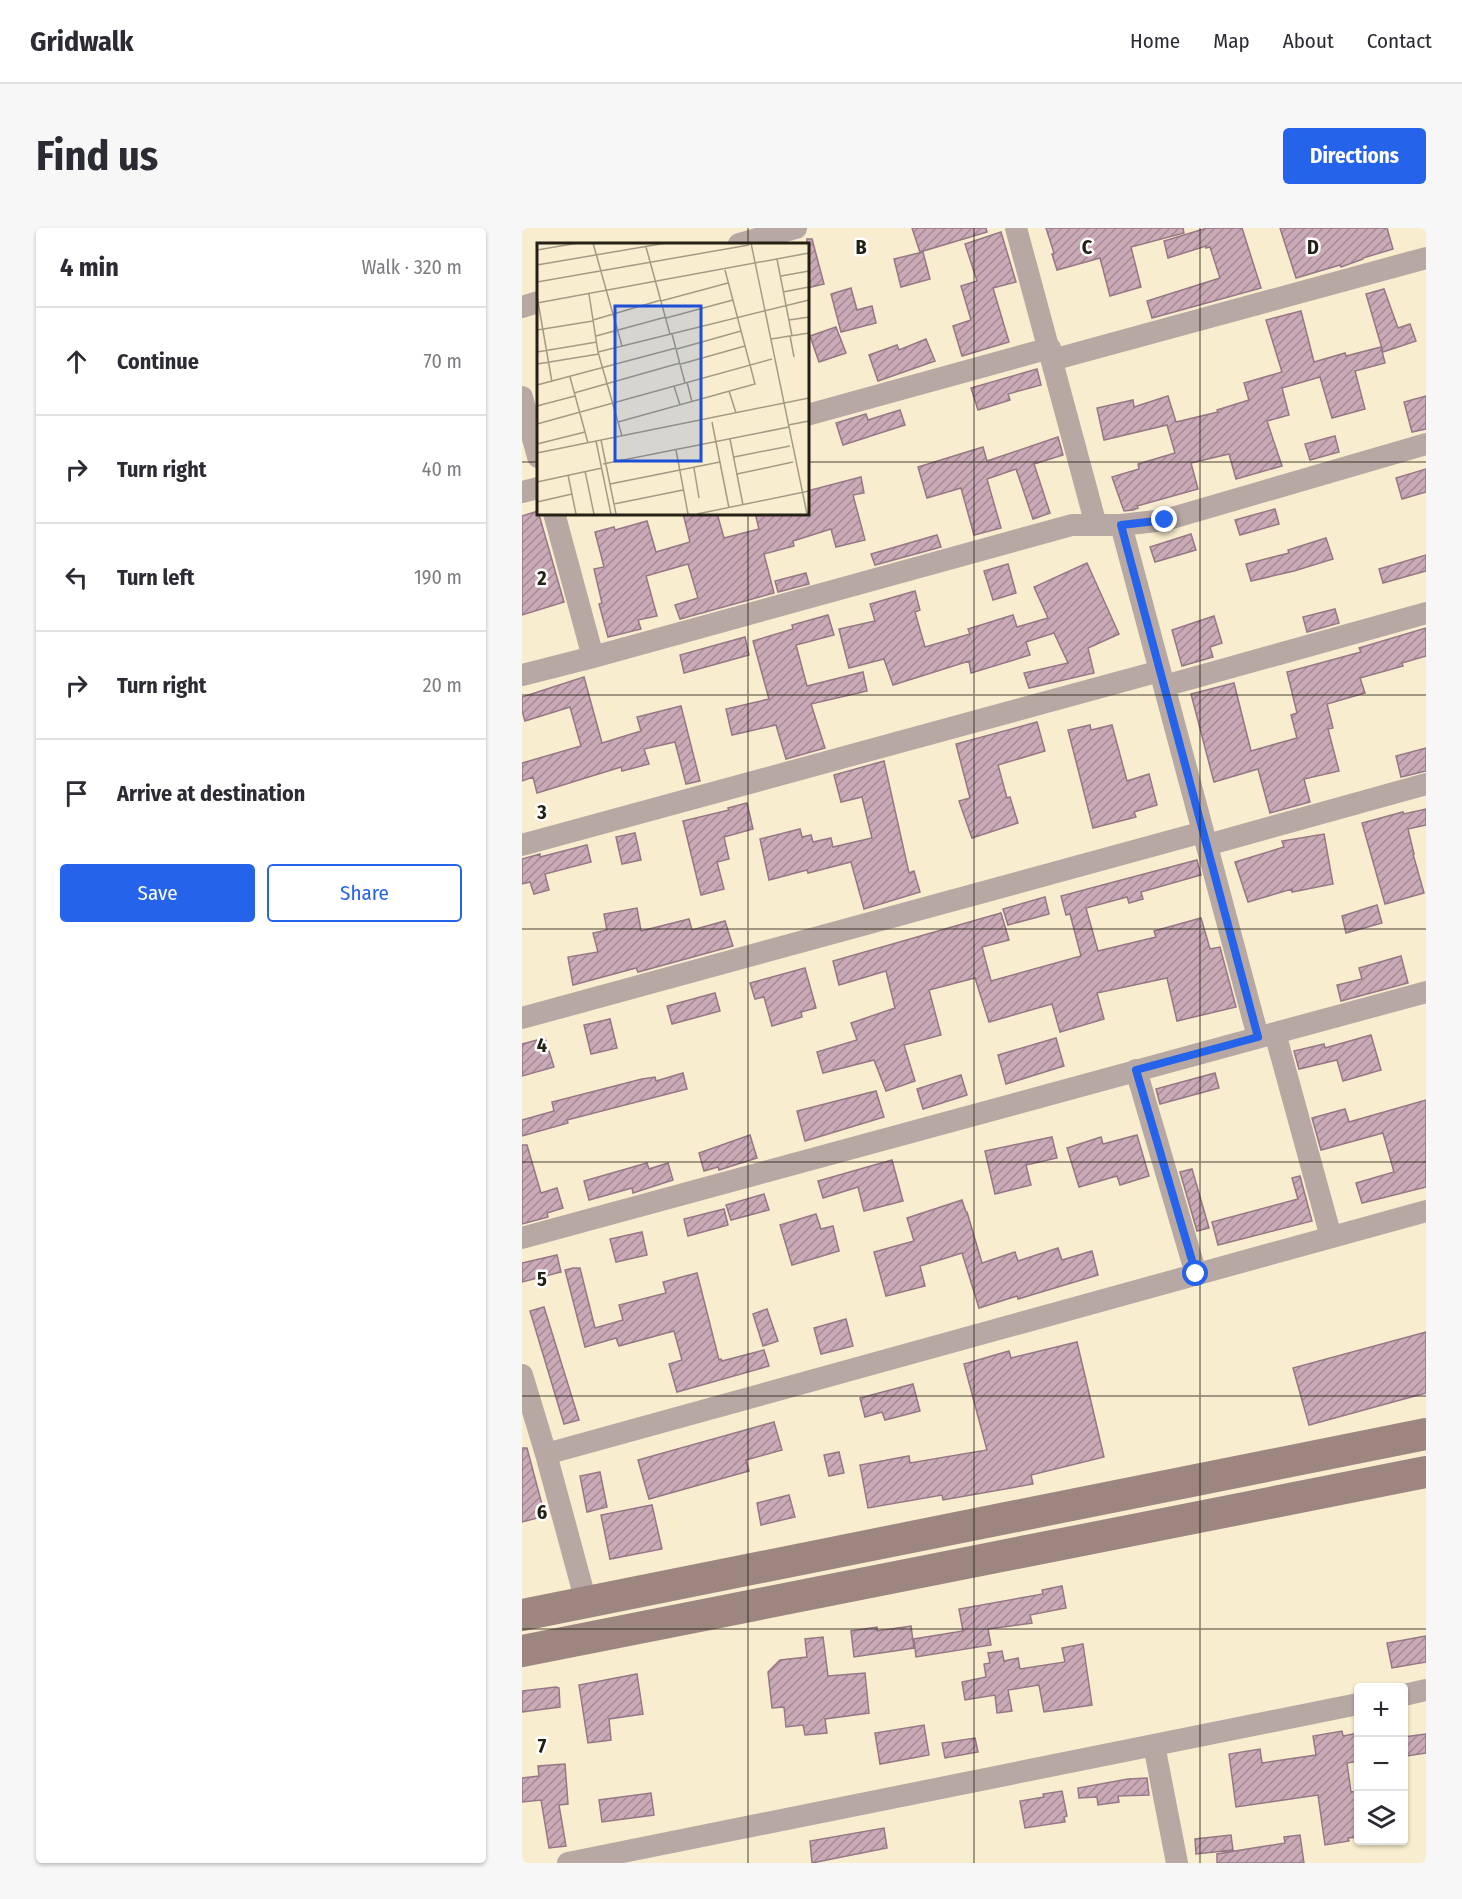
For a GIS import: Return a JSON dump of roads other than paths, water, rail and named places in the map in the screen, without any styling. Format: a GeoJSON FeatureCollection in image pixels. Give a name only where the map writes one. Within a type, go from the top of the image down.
{"type":"FeatureCollection","features":[{"type":"Feature","properties":{"kind":"main road"},"geometry":{"type":"LineString","coordinates":[[522,1615],[1426,1434]]}},
{"type":"Feature","properties":{"kind":"main road"},"geometry":{"type":"LineString","coordinates":[[522,1651],[1426,1472]]}},
{"type":"Feature","properties":{"kind":"street"},"geometry":{"type":"LineString","coordinates":[[743,243],[796,228]]}},
{"type":"Feature","properties":{"kind":"street"},"geometry":{"type":"LineString","coordinates":[[1016,228],[1096,525]]}},
{"type":"Feature","properties":{"kind":"street"},"geometry":{"type":"LineString","coordinates":[[808,415],[1426,258]]}},
{"type":"Feature","properties":{"kind":"street"},"geometry":{"type":"LineString","coordinates":[[522,307],[537,302]]}},
{"type":"Feature","properties":{"kind":"street"},"geometry":{"type":"LineString","coordinates":[[522,397],[537,453]]}},
{"type":"Feature","properties":{"kind":"street"},"geometry":{"type":"LineString","coordinates":[[522,675],[1072,525],[1121,525],[1165,520],[1426,444]]}},
{"type":"Feature","properties":{"kind":"street"},"geometry":{"type":"LineString","coordinates":[[522,492],[537,488]]}},
{"type":"Feature","properties":{"kind":"street"},"geometry":{"type":"LineString","coordinates":[[554,514],[593,657]]}},
{"type":"Feature","properties":{"kind":"street"},"geometry":{"type":"LineString","coordinates":[[1121,525],[1205,838],[1331,1237]]}},
{"type":"Feature","properties":{"kind":"street"},"geometry":{"type":"LineString","coordinates":[[522,845],[1162,678],[1426,613]]}},
{"type":"Feature","properties":{"kind":"street"},"geometry":{"type":"LineString","coordinates":[[522,1018],[1205,838],[1426,784]]}},
{"type":"Feature","properties":{"kind":"street"},"geometry":{"type":"LineString","coordinates":[[522,1238],[1426,992]]}},
{"type":"Feature","properties":{"kind":"street"},"geometry":{"type":"LineString","coordinates":[[1136,1070],[1196,1274]]}},
{"type":"Feature","properties":{"kind":"street"},"geometry":{"type":"LineString","coordinates":[[546,1454],[1426,1211]]}},
{"type":"Feature","properties":{"kind":"street"},"geometry":{"type":"LineString","coordinates":[[522,1375],[586,1602]]}},
{"type":"Feature","properties":{"kind":"street"},"geometry":{"type":"LineString","coordinates":[[1408,1694],[1426,1690]]}},
{"type":"Feature","properties":{"kind":"street"},"geometry":{"type":"LineString","coordinates":[[568,1863],[1354,1705]]}},
{"type":"Feature","properties":{"kind":"street"},"geometry":{"type":"LineString","coordinates":[[1154,1745],[1177,1863]]}}]}
